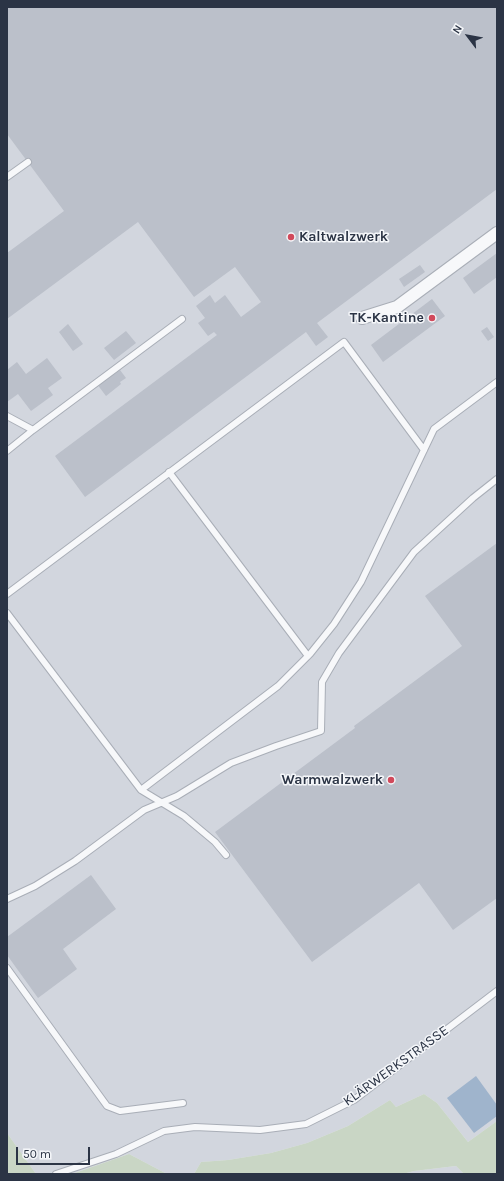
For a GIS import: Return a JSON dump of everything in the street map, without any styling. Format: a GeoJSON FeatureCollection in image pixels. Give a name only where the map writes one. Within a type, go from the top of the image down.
{"type":"FeatureCollection","features":[{"type":"Feature","properties":{"kind":"street"},"geometry":{"type":"LineString","coordinates":[[362,318],[397,307],[497,233]]}},
{"type":"Feature","properties":{"kind":"lane"},"geometry":{"type":"LineString","coordinates":[[7,177],[28,162]]}},
{"type":"Feature","properties":{"kind":"lane"},"geometry":{"type":"LineString","coordinates":[[7,451],[182,319]]}},
{"type":"Feature","properties":{"kind":"lane"},"geometry":{"type":"LineString","coordinates":[[7,594],[344,342],[424,450]]}},
{"type":"Feature","properties":{"kind":"lane"},"geometry":{"type":"LineString","coordinates":[[141,790],[278,686],[308,656],[334,624],[360,582],[434,429],[497,382]]}},
{"type":"Feature","properties":{"kind":"lane"},"geometry":{"type":"LineString","coordinates":[[7,416],[33,430]]}},
{"type":"Feature","properties":{"kind":"lane"},"geometry":{"type":"LineString","coordinates":[[169,472],[308,656]]}},
{"type":"Feature","properties":{"kind":"lane"},"geometry":{"type":"LineString","coordinates":[[7,898],[35,886],[75,861],[144,810],[177,796],[231,764],[276,746],[321,731],[322,682],[339,653],[414,552],[473,498],[497,479]]}},
{"type":"Feature","properties":{"kind":"lane"},"geometry":{"type":"LineString","coordinates":[[7,613],[141,790],[184,816],[215,842],[226,855]]}},
{"type":"Feature","properties":{"kind":"lane"},"geometry":{"type":"LineString","coordinates":[[7,968],[107,1106],[120,1111],[183,1102]]}},
{"type":"Feature","properties":{"kind":"lane","name":"KLÄRWERKSTRASSE"},"geometry":{"type":"LineString","coordinates":[[56,1174],[116,1154],[164,1131],[195,1127],[260,1130],[306,1124],[354,1100],[497,991]]}},
{"type":"Feature","properties":{"kind":"shaded area"},"geometry":{"type":"Polygon","coordinates":[[[7,7],[497,7],[497,1121],[468,1142],[437,1103],[424,1094],[396,1107],[390,1100],[348,1126],[307,1143],[271,1153],[228,1160],[201,1162],[194,1174],[167,1174],[129,1154],[72,1174],[36,1174],[7,1133],[7,7]]]}},
{"type":"Feature","properties":{"kind":"shaded area"},"geometry":{"type":"Polygon","coordinates":[[[456,1166],[464,1174],[403,1174],[414,1171],[456,1166]]]}},
{"type":"Feature","properties":{"kind":"green space"},"geometry":{"type":"Polygon","coordinates":[[[424,1094],[437,1103],[468,1142],[497,1121],[497,1174],[464,1174],[456,1166],[414,1171],[403,1174],[194,1174],[201,1162],[228,1160],[271,1153],[307,1143],[348,1126],[390,1100],[396,1107],[424,1094]]]}},
{"type":"Feature","properties":{"kind":"green space"},"geometry":{"type":"Polygon","coordinates":[[[7,1133],[36,1174],[7,1174],[7,1133]]]}},
{"type":"Feature","properties":{"kind":"green space"},"geometry":{"type":"Polygon","coordinates":[[[129,1154],[167,1174],[72,1174],[129,1154]]]}},
{"type":"Feature","properties":{"kind":"water"},"geometry":{"type":"Polygon","coordinates":[[[476,1076],[497,1105],[497,1116],[474,1133],[447,1098],[476,1076]]]}},
{"type":"Feature","properties":{"kind":"building","name":"Kaltwalzwerk"},"geometry":{"type":"Polygon","coordinates":[[[7,7],[497,7],[497,189],[317,323],[328,337],[316,346],[306,332],[85,497],[55,456],[217,335],[214,332],[208,336],[198,323],[205,318],[196,306],[210,295],[215,303],[225,295],[241,317],[261,302],[235,267],[194,297],[138,222],[7,319],[7,253],[64,211],[7,134],[7,7]]]}},
{"type":"Feature","properties":{"kind":"building"},"geometry":{"type":"Polygon","coordinates":[[[497,253],[497,277],[474,294],[463,278],[497,253]]]}},
{"type":"Feature","properties":{"kind":"building"},"geometry":{"type":"Polygon","coordinates":[[[420,265],[425,272],[404,287],[399,279],[420,265]]]}},
{"type":"Feature","properties":{"kind":"building"},"geometry":{"type":"Polygon","coordinates":[[[432,299],[445,316],[383,362],[371,345],[432,299]]]}},
{"type":"Feature","properties":{"kind":"building"},"geometry":{"type":"Polygon","coordinates":[[[68,324],[83,344],[73,351],[59,332],[68,324]]]}},
{"type":"Feature","properties":{"kind":"building"},"geometry":{"type":"Polygon","coordinates":[[[487,327],[494,337],[488,341],[481,331],[487,327]]]}},
{"type":"Feature","properties":{"kind":"building"},"geometry":{"type":"Polygon","coordinates":[[[126,331],[136,343],[114,360],[104,348],[126,331]]]}},
{"type":"Feature","properties":{"kind":"building"},"geometry":{"type":"Polygon","coordinates":[[[47,358],[62,378],[48,388],[53,395],[31,411],[18,394],[7,402],[7,370],[17,362],[26,374],[47,358]]]}},
{"type":"Feature","properties":{"kind":"building"},"geometry":{"type":"Polygon","coordinates":[[[120,370],[126,378],[106,396],[97,384],[113,372],[114,374],[120,370]]]}},
{"type":"Feature","properties":{"kind":"building","name":"Warmwalzwerk"},"geometry":{"type":"Polygon","coordinates":[[[497,543],[497,898],[453,930],[419,883],[312,962],[215,832],[462,646],[425,596],[497,543]]]}},
{"type":"Feature","properties":{"kind":"building"},"geometry":{"type":"Polygon","coordinates":[[[91,875],[116,909],[63,949],[77,969],[38,998],[7,955],[7,937],[91,875]]]}},
{"type":"Feature","properties":{"kind":"place","name":"Kaltwalzwerk"},"geometry":{"type":"Point","coordinates":[291,237]}},
{"type":"Feature","properties":{"kind":"place","name":"TK-Kantine"},"geometry":{"type":"Point","coordinates":[432,318]}},
{"type":"Feature","properties":{"kind":"place","name":"Warmwalzwerk"},"geometry":{"type":"Point","coordinates":[391,780]}}]}
